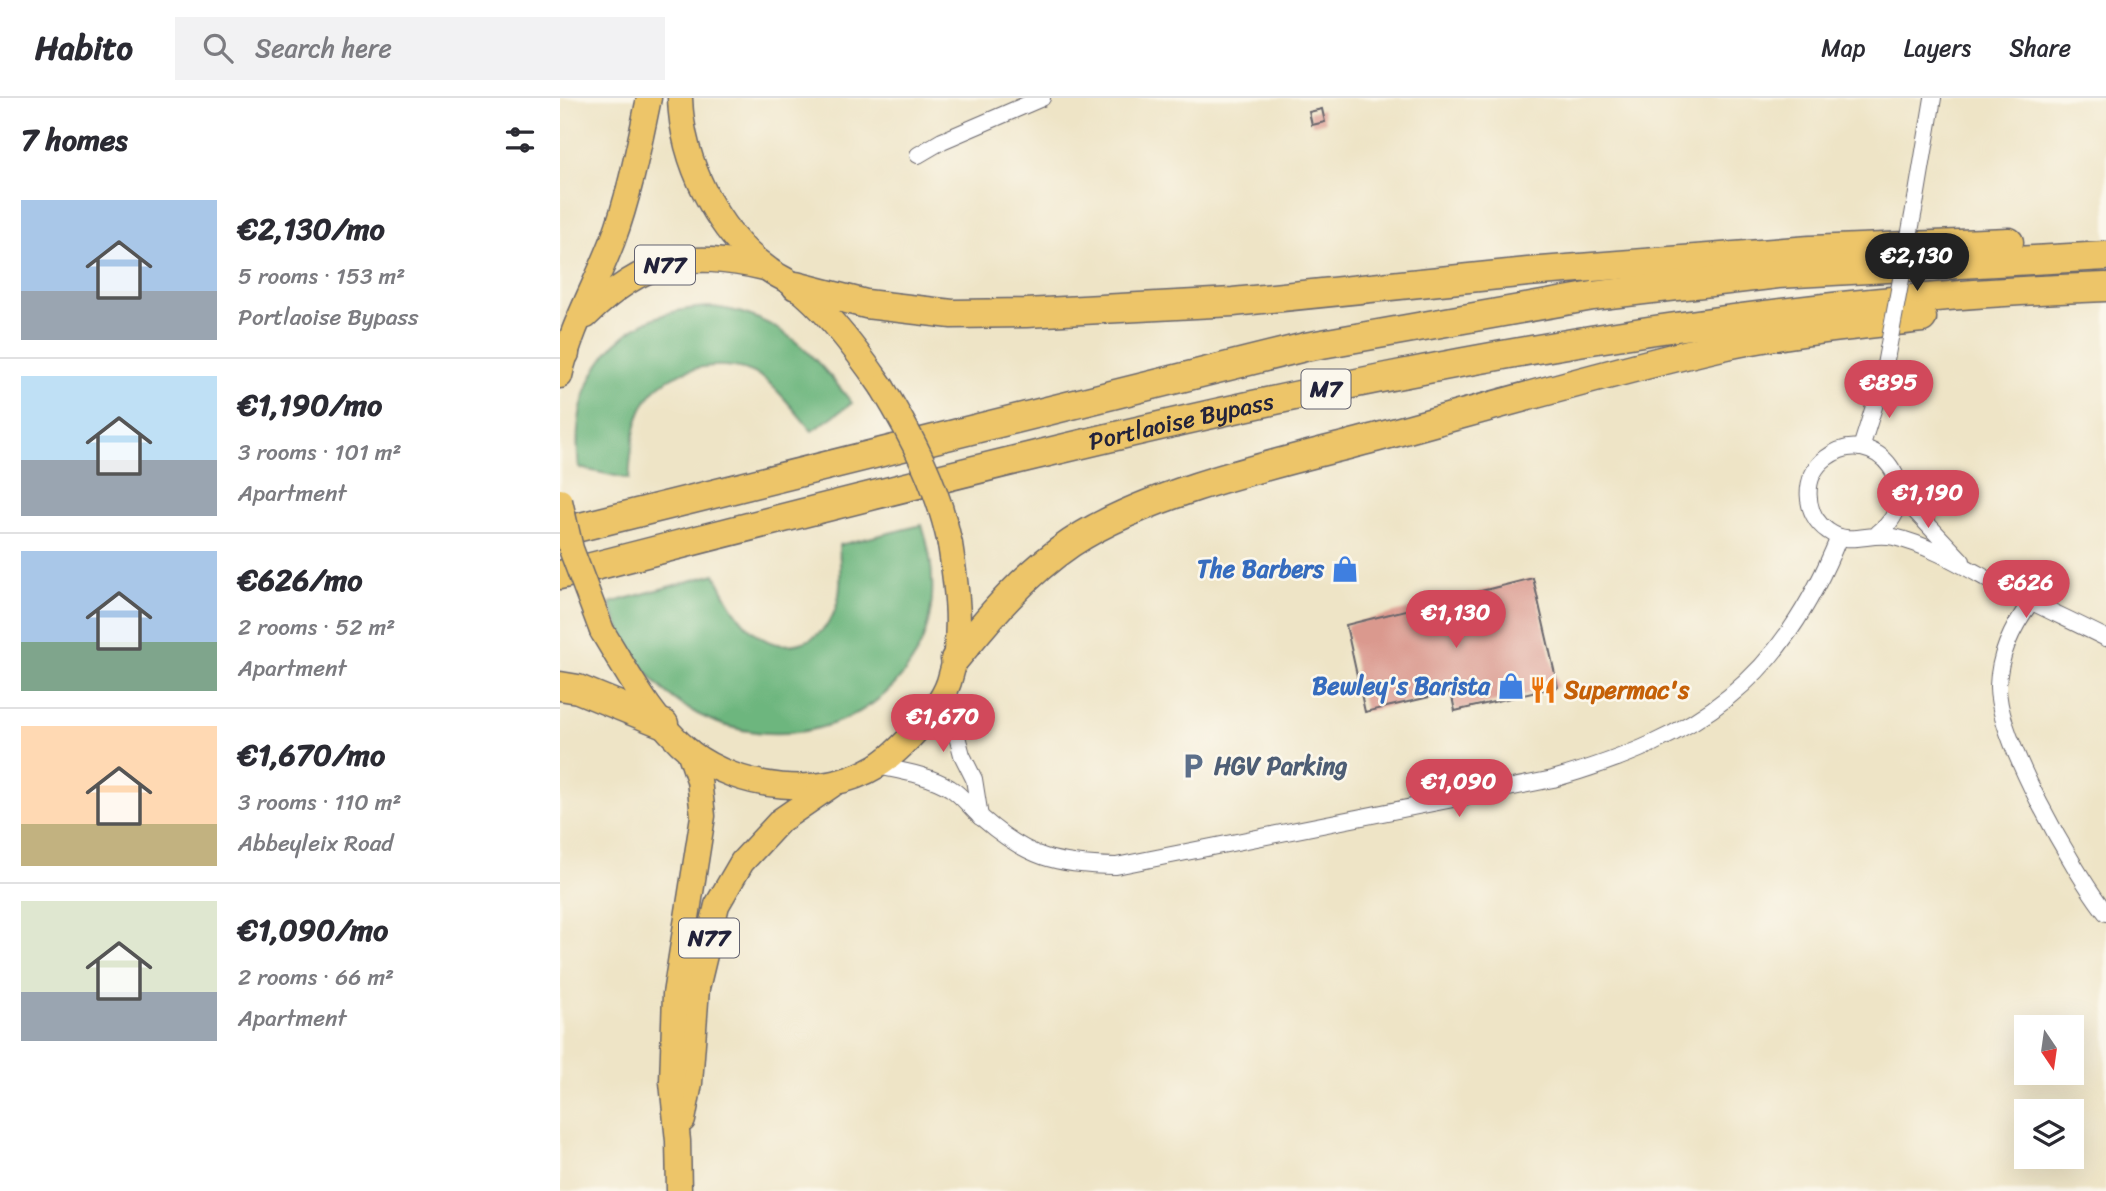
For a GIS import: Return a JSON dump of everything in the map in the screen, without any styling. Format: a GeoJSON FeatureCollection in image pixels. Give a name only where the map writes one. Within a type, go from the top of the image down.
{"type":"FeatureCollection","features":[{"type":"Feature","properties":{"kind":"highway"},"geometry":{"type":"LineString","coordinates":[[796,286],[866,304],[952,314],[1026,313],[1233,302],[1528,272],[1810,250],[2106,238]]}},
{"type":"Feature","properties":{"kind":"highway","name":"Portlaoise Bypass"},"geometry":{"type":"LineString","coordinates":[[560,533],[1304,347],[1593,296],[1778,274],[2106,256]]}},
{"type":"Feature","properties":{"kind":"highway","name":"Portlaoise Bypass"},"geometry":{"type":"LineString","coordinates":[[560,575],[1155,426],[1408,371],[1622,335],[1817,308],[2030,290],[2106,287]]}},
{"type":"Feature","properties":{"kind":"highway","name":"M7"},"geometry":{"type":"LineString","coordinates":[[952,672],[1026,579],[1072,543],[1130,512],[1182,493],[1307,456],[1720,347],[1877,323],[2106,303]]}},
{"type":"Feature","properties":{"kind":"highway"},"geometry":{"type":"LineString","coordinates":[[560,686],[578,689],[664,724]]}},
{"type":"Feature","properties":{"kind":"main road","name":"N77"},"geometry":{"type":"LineString","coordinates":[[562,363],[613,238],[633,172],[649,98]]}},
{"type":"Feature","properties":{"kind":"main road","name":"N77"},"geometry":{"type":"LineString","coordinates":[[678,1141],[691,1083],[697,988],[717,905],[741,862],[781,820],[835,782],[877,766],[903,746],[932,713],[952,672],[957,591],[942,505],[923,461],[882,387],[855,349],[796,286],[767,269],[728,229],[702,188],[690,153],[680,98]]}},
{"type":"Feature","properties":{"kind":"main road","name":"N77"},"geometry":{"type":"LineString","coordinates":[[580,322],[614,289],[647,270],[686,260],[725,259],[767,269]]}},
{"type":"Feature","properties":{"kind":"main road","name":"N77"},"geometry":{"type":"LineString","coordinates":[[560,501],[575,560],[602,631],[664,724],[689,751],[717,768],[742,778],[778,785],[835,782]]}},
{"type":"Feature","properties":{"kind":"main road","name":"N77"},"geometry":{"type":"LineString","coordinates":[[679,1191],[678,1141],[672,1082],[675,994],[703,816],[699,780],[689,751]]}},
{"type":"Feature","properties":{"kind":"street"},"geometry":{"type":"LineString","coordinates":[[918,155],[942,141],[1042,98]]}},
{"type":"Feature","properties":{"kind":"street"},"geometry":{"type":"LineString","coordinates":[[1861,448],[1882,381],[1933,98]]}},
{"type":"Feature","properties":{"kind":"street"},"geometry":{"type":"LineString","coordinates":[[1861,448],[1887,462],[1897,477],[1900,495],[1896,513],[1878,533],[1860,539],[1839,537],[1826,530],[1813,515],[1809,504],[1809,484],[1825,459],[1842,449],[1861,448]]}},
{"type":"Feature","properties":{"kind":"street"},"geometry":{"type":"LineString","coordinates":[[1900,495],[1914,514],[1966,565]]}},
{"type":"Feature","properties":{"kind":"street"},"geometry":{"type":"LineString","coordinates":[[1878,533],[1897,537],[1966,565],[2031,602],[2106,638]]}},
{"type":"Feature","properties":{"kind":"street"},"geometry":{"type":"LineString","coordinates":[[877,766],[918,775],[951,788],[1005,837],[1043,859],[1075,866],[1116,866],[1436,805],[1553,779],[1605,764],[1664,740],[1708,715],[1741,687],[1801,614],[1815,592],[1839,537]]}},
{"type":"Feature","properties":{"kind":"street"},"geometry":{"type":"LineString","coordinates":[[2031,602],[2012,632],[2003,658],[1998,686],[2001,715],[2065,855],[2106,913]]}},
{"type":"Feature","properties":{"kind":"street"},"geometry":{"type":"LineString","coordinates":[[952,672],[954,725],[962,755],[974,779],[980,817]]}},
{"type":"Feature","properties":{"kind":"green space"},"geometry":{"type":"Polygon","coordinates":[[[713,307],[757,318],[793,339],[823,368],[852,403],[812,431],[774,387],[754,373],[737,368],[701,367],[667,380],[654,391],[644,405],[631,451],[629,479],[579,468],[578,435],[582,405],[592,377],[606,354],[626,334],[650,320],[680,310],[713,307]]]}},
{"type":"Feature","properties":{"kind":"green space"},"geometry":{"type":"Polygon","coordinates":[[[922,525],[932,600],[913,660],[872,704],[818,728],[757,732],[697,714],[646,672],[610,603],[715,574],[738,616],[761,637],[774,643],[789,645],[806,641],[824,628],[838,602],[839,545],[922,525]]]}},
{"type":"Feature","properties":{"kind":"building"},"geometry":{"type":"Polygon","coordinates":[[[1322,109],[1325,122],[1312,125],[1309,112],[1322,109]]]}},
{"type":"Feature","properties":{"kind":"building"},"geometry":{"type":"Polygon","coordinates":[[[1533,578],[1558,687],[1455,711],[1451,692],[1365,712],[1346,625],[1533,578]]]}},
{"type":"Feature","properties":{"kind":"place","name":"The Barbers"},"geometry":{"type":"Point","coordinates":[1345,569]}},
{"type":"Feature","properties":{"kind":"place","name":"Bewley's Barista"},"geometry":{"type":"Point","coordinates":[1511,686]}},
{"type":"Feature","properties":{"kind":"place","name":"Supermac's"},"geometry":{"type":"Point","coordinates":[1543,690]}},
{"type":"Feature","properties":{"kind":"place","name":"HGV Parking"},"geometry":{"type":"Point","coordinates":[1193,766]}}]}
